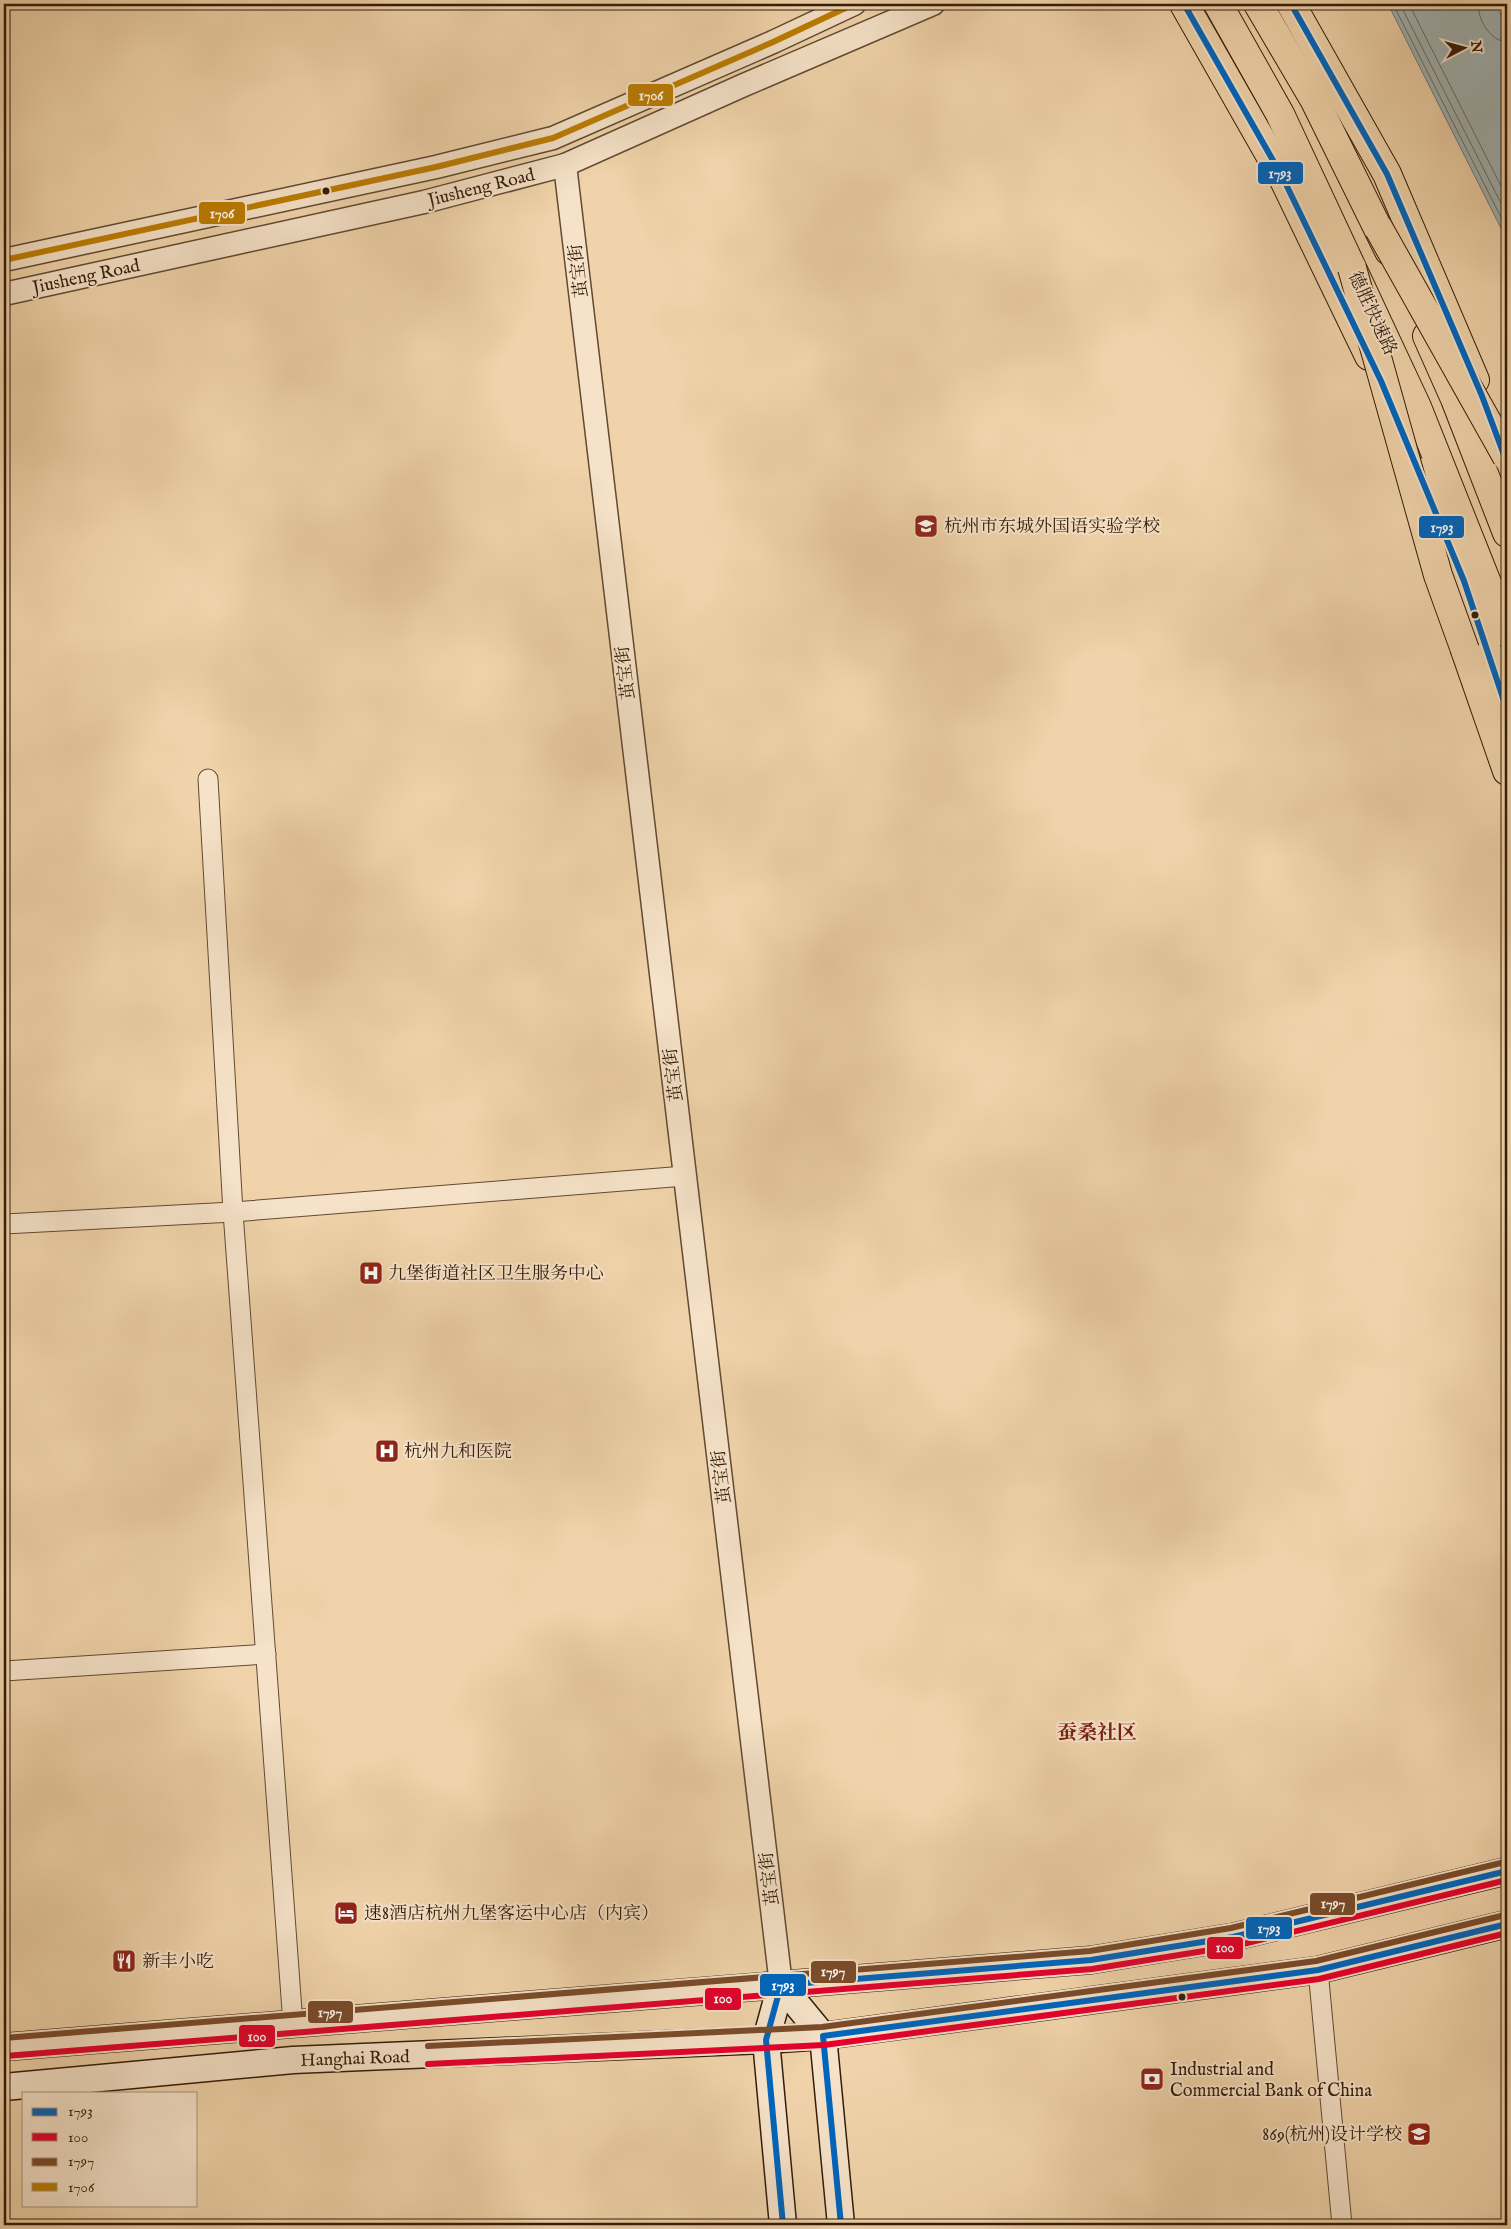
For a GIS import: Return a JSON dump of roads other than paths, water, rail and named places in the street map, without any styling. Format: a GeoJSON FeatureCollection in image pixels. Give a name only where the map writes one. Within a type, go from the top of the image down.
{"type":"FeatureCollection","features":[{"type":"Feature","properties":{"kind":"main road"},"geometry":{"type":"LineString","coordinates":[[1184,4],[1283,178],[1381,381],[1464,581],[1507,710]]}},
{"type":"Feature","properties":{"kind":"main road","name":"德胜快速路"},"geometry":{"type":"LineString","coordinates":[[1218,4],[1280,114],[1417,407],[1507,633]]}},
{"type":"Feature","properties":{"kind":"main road"},"geometry":{"type":"LineString","coordinates":[[1258,4],[1315,101],[1378,228],[1455,398],[1507,534]]}},
{"type":"Feature","properties":{"kind":"main road"},"geometry":{"type":"LineString","coordinates":[[1291,4],[1387,174],[1482,396],[1507,463]]}},
{"type":"Feature","properties":{"kind":"main road"},"geometry":{"type":"LineString","coordinates":[[1378,228],[1507,458]]}},
{"type":"Feature","properties":{"kind":"main road"},"geometry":{"type":"LineString","coordinates":[[1352,268],[1438,575],[1507,771]]}},
{"type":"Feature","properties":{"kind":"main road","name":"Hanghai Road"},"geometry":{"type":"LineString","coordinates":[[4,2046],[1091,1960],[1233,1937],[1507,1871]]}},
{"type":"Feature","properties":{"kind":"main road","name":"Hanghai Road"},"geometry":{"type":"LineString","coordinates":[[4,2087],[293,2060],[823,2036],[1318,1970],[1507,1924]]}},
{"type":"Feature","properties":{"kind":"main road"},"geometry":{"type":"LineString","coordinates":[[781,1985],[823,2036],[841,2225]]}},
{"type":"Feature","properties":{"kind":"main road"},"geometry":{"type":"LineString","coordinates":[[781,1985],[766,2040],[783,2225]]}},
{"type":"Feature","properties":{"kind":"street","name":"Jiusheng Road"},"geometry":{"type":"LineString","coordinates":[[4,260],[427,170],[553,138],[773,42],[854,4]]}},
{"type":"Feature","properties":{"kind":"street","name":"Jiusheng Road"},"geometry":{"type":"LineString","coordinates":[[4,294],[424,202],[565,165],[933,4]]}},
{"type":"Feature","properties":{"kind":"street","name":"茧宝街"},"geometry":{"type":"LineString","coordinates":[[565,165],[781,1985]]}},
{"type":"Feature","properties":{"kind":"street"},"geometry":{"type":"LineString","coordinates":[[208,779],[233,1212],[293,2024]]}},
{"type":"Feature","properties":{"kind":"street"},"geometry":{"type":"LineString","coordinates":[[4,1224],[233,1212],[685,1176]]}},
{"type":"Feature","properties":{"kind":"street"},"geometry":{"type":"LineString","coordinates":[[4,1671],[266,1654]]}},
{"type":"Feature","properties":{"kind":"street"},"geometry":{"type":"LineString","coordinates":[[1318,1970],[1342,2225]]}},
{"type":"Feature","properties":{"kind":"water"},"geometry":{"type":"Polygon","coordinates":[[[1388,4],[1495,4],[1507,27],[1507,240],[1388,4]]]}},
{"type":"Feature","properties":{"kind":"place","name":"杭州市东城外国语实验学校"},"geometry":{"type":"Point","coordinates":[926,526]}},
{"type":"Feature","properties":{"kind":"place","name":"九堡街道社区卫生服务中心"},"geometry":{"type":"Point","coordinates":[371,1273]}},
{"type":"Feature","properties":{"kind":"place","name":"杭州九和医院"},"geometry":{"type":"Point","coordinates":[387,1451]}},
{"type":"Feature","properties":{"kind":"place","name":"速8酒店杭州九堡客运中心店（内宾）"},"geometry":{"type":"Point","coordinates":[346,1913]}},
{"type":"Feature","properties":{"kind":"place","name":"新丰小吃"},"geometry":{"type":"Point","coordinates":[124,1961]}},
{"type":"Feature","properties":{"kind":"place","name":"Industrial and Commercial Bank of China"},"geometry":{"type":"Point","coordinates":[1152,2079]}},
{"type":"Feature","properties":{"kind":"place","name":"869(杭州)设计学校"},"geometry":{"type":"Point","coordinates":[1419,2134]}},
{"type":"Feature","properties":{"kind":"district","name":"蚕桑社区"},"geometry":{"type":"Point","coordinates":[1097,1732]}}]}
